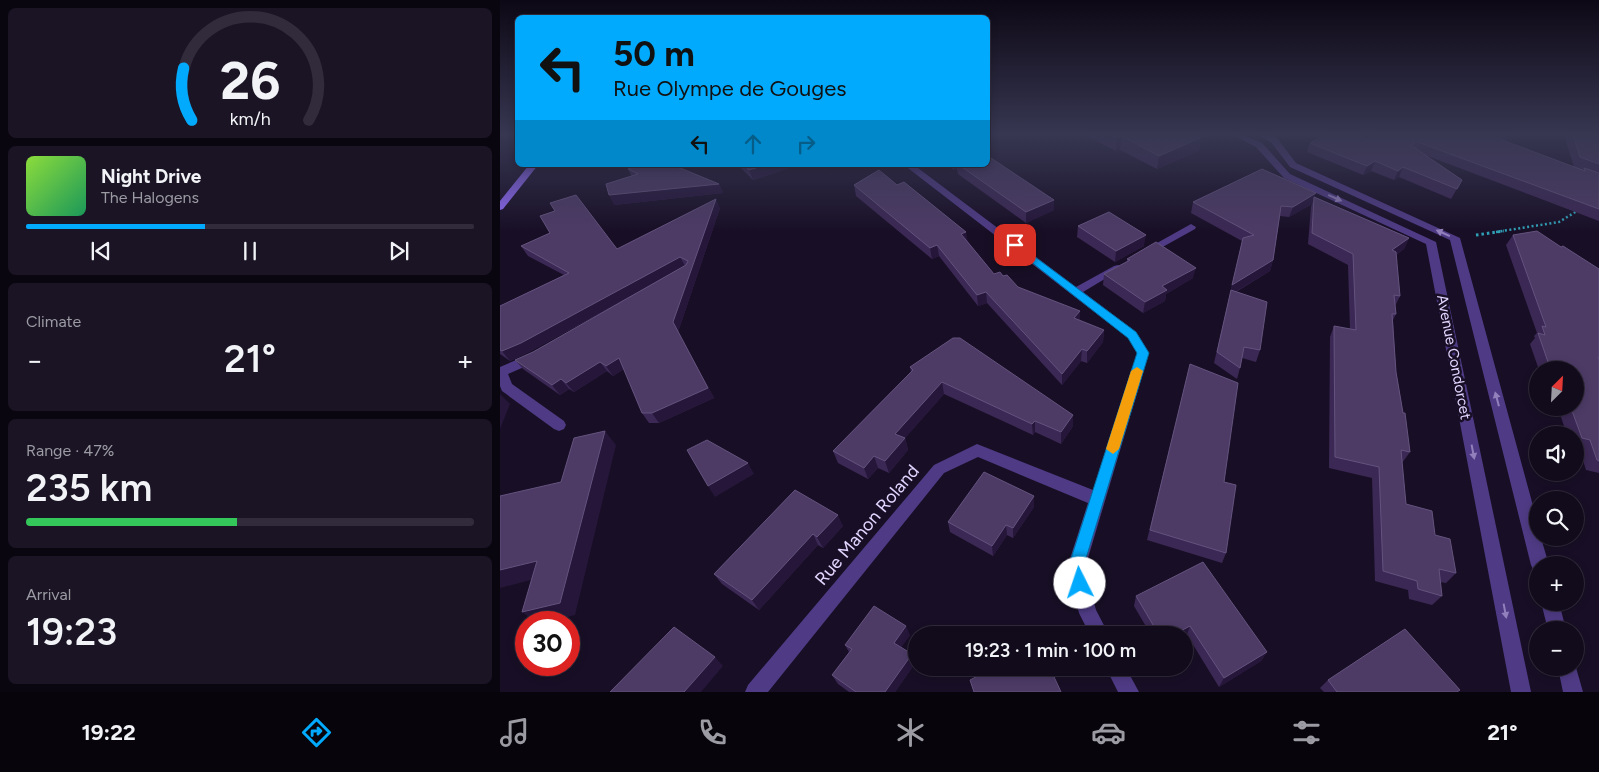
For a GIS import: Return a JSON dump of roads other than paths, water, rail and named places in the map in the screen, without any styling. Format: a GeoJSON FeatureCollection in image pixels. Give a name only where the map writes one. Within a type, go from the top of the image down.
{"type":"FeatureCollection","features":[{"type":"Feature","properties":{"kind":"street"},"geometry":{"type":"LineString","coordinates":[[500,207],[532,167]]}},
{"type":"Feature","properties":{"kind":"street"},"geometry":{"type":"LineString","coordinates":[[911,167],[1132,335],[1143,353],[1076,568],[1088,613],[1095,626]]}},
{"type":"Feature","properties":{"kind":"street","name":"Avenue Condorcet"},"geometry":{"type":"LineString","coordinates":[[1280,167],[1288,176],[1431,242],[1521,692]]}},
{"type":"Feature","properties":{"kind":"street","name":"Avenue Condorcet"},"geometry":{"type":"LineString","coordinates":[[1298,167],[1455,238],[1538,556]]}},
{"type":"Feature","properties":{"kind":"street"},"geometry":{"type":"LineString","coordinates":[[1076,291],[1191,227]]}},
{"type":"Feature","properties":{"kind":"street"},"geometry":{"type":"LineString","coordinates":[[543,353],[500,372],[507,387],[559,425]]}},
{"type":"Feature","properties":{"kind":"street","name":"Rue Manon Roland"},"geometry":{"type":"LineString","coordinates":[[755,692],[939,470],[977,450],[1097,499]]}},
{"type":"Feature","properties":{"kind":"street"},"geometry":{"type":"LineString","coordinates":[[1120,676],[1128,692]]}},
{"type":"Feature","properties":{"kind":"street"},"geometry":{"type":"LineString","coordinates":[[1569,676],[1574,692]]}}]}
